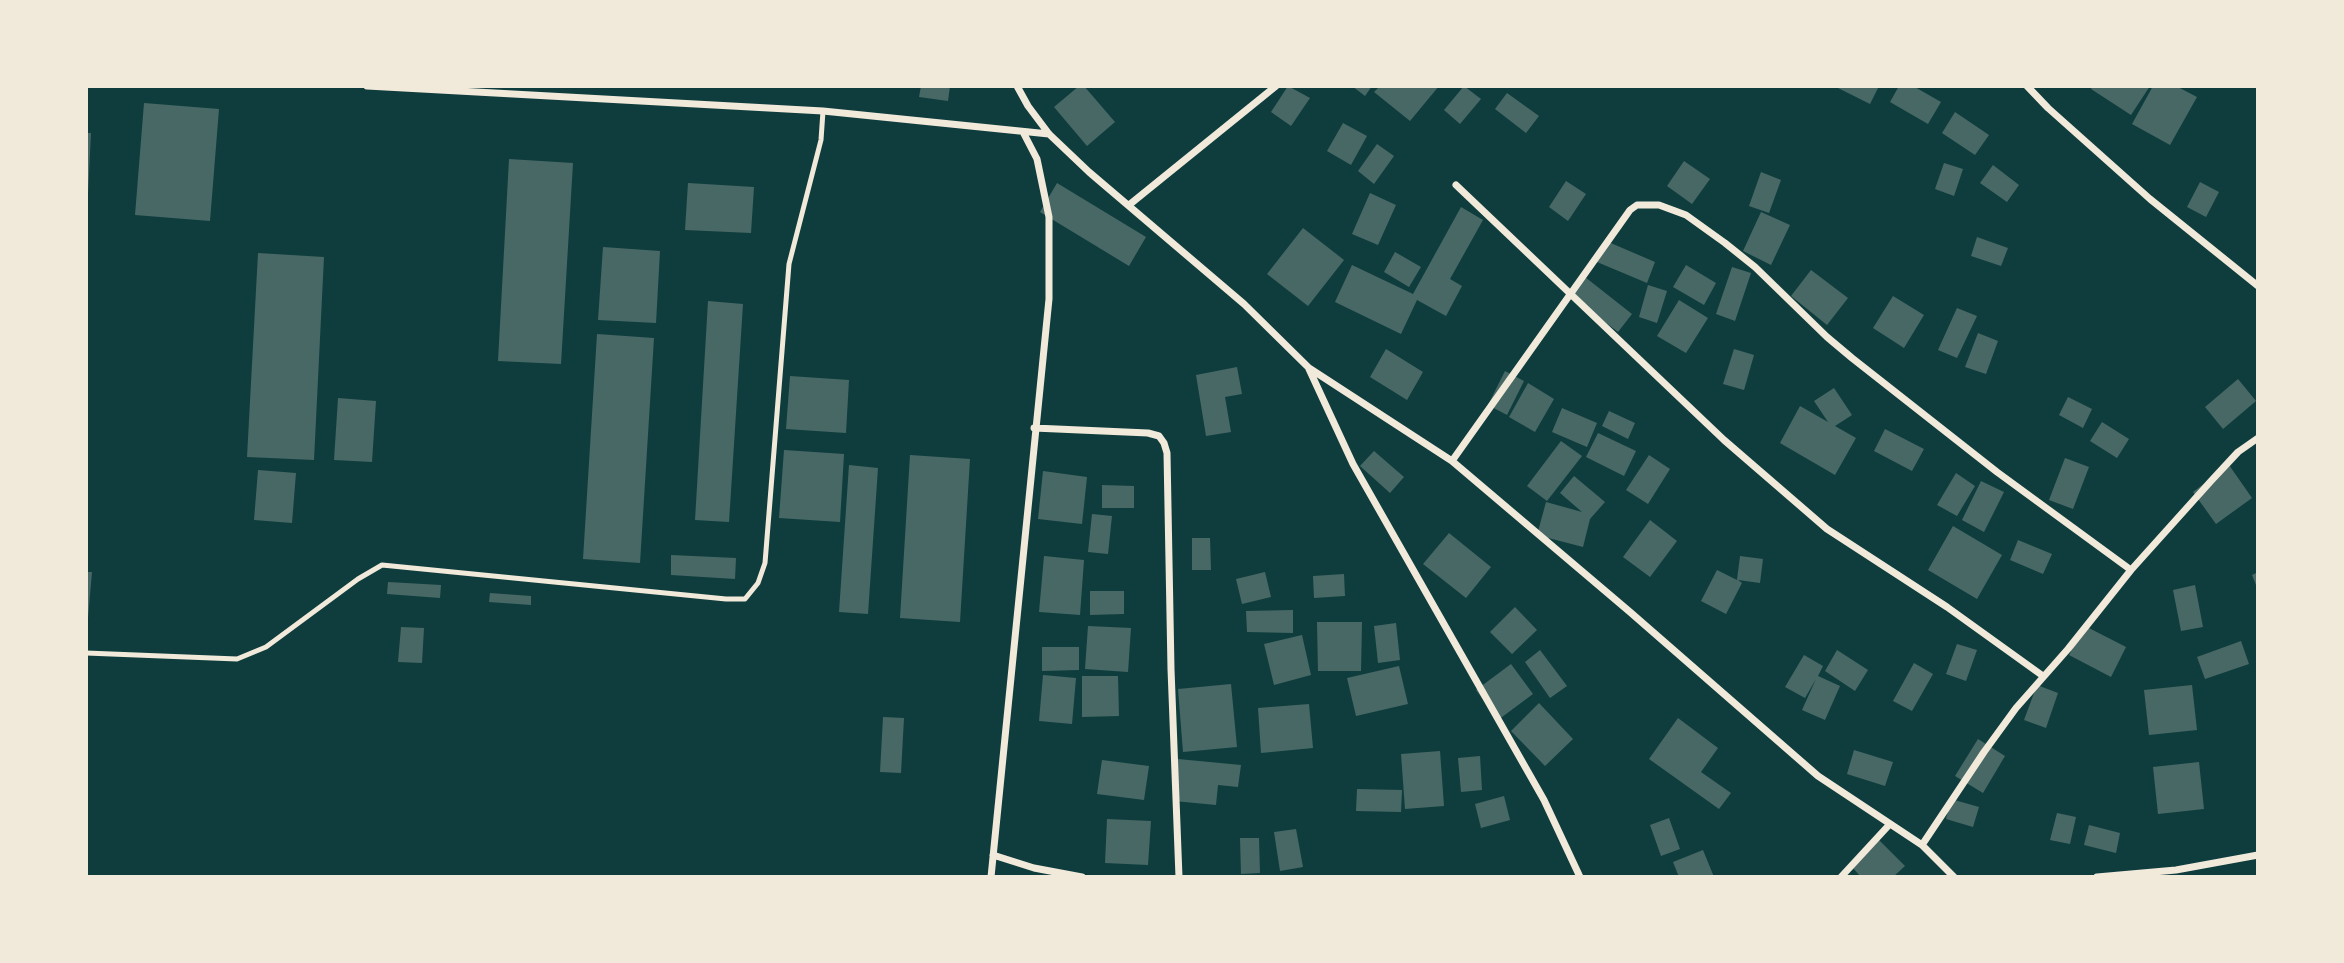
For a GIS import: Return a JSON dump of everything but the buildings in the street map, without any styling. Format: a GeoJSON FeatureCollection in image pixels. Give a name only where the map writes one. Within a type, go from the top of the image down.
{"type":"FeatureCollection","features":[{"type":"Feature","properties":{"kind":"street"},"geometry":{"type":"LineString","coordinates":[[367,86],[824,111],[1049,134]]}},
{"type":"Feature","properties":{"kind":"street"},"geometry":{"type":"LineString","coordinates":[[1017,86],[1049,134],[1089,172],[1244,304],[1309,368],[1452,461],[1818,776],[1922,845],[1954,877]]}},
{"type":"Feature","properties":{"kind":"street"},"geometry":{"type":"LineString","coordinates":[[1129,205],[1276,86]]}},
{"type":"Feature","properties":{"kind":"street"},"geometry":{"type":"LineString","coordinates":[[2027,86],[2150,199],[2258,286]]}},
{"type":"Feature","properties":{"kind":"street"},"geometry":{"type":"LineString","coordinates":[[991,877],[1049,299],[1049,217],[1037,159],[1023,132]]}},
{"type":"Feature","properties":{"kind":"street"},"geometry":{"type":"LineString","coordinates":[[1456,184],[1724,440],[1827,529],[1947,607],[2043,676]]}},
{"type":"Feature","properties":{"kind":"street"},"geometry":{"type":"LineString","coordinates":[[1452,461],[1630,210],[1637,205],[1647,204],[1674,209],[1686,215],[1755,267],[1827,337],[1920,412],[2131,570]]}},
{"type":"Feature","properties":{"kind":"street"},"geometry":{"type":"LineString","coordinates":[[1309,368],[1353,464],[1544,800],[1580,877]]}},
{"type":"Feature","properties":{"kind":"street"},"geometry":{"type":"LineString","coordinates":[[1034,428],[1148,432],[1159,436],[1164,443],[1167,453],[1179,877]]}},
{"type":"Feature","properties":{"kind":"street"},"geometry":{"type":"LineString","coordinates":[[1922,845],[1984,752],[2043,676],[2131,570],[2211,481],[2238,452],[2258,438]]}},
{"type":"Feature","properties":{"kind":"street"},"geometry":{"type":"LineString","coordinates":[[1841,877],[1889,825]]}},
{"type":"Feature","properties":{"kind":"street"},"geometry":{"type":"LineString","coordinates":[[993,855],[1034,868],[1082,877]]}},
{"type":"Feature","properties":{"kind":"street"},"geometry":{"type":"LineString","coordinates":[[2097,877],[2157,875],[2258,855]]}},
{"type":"Feature","properties":{"kind":"lane"},"geometry":{"type":"LineString","coordinates":[[86,653],[237,659],[266,647],[358,579],[382,565],[745,599],[758,583],[765,563],[789,264],[821,140],[824,111]]}}]}
